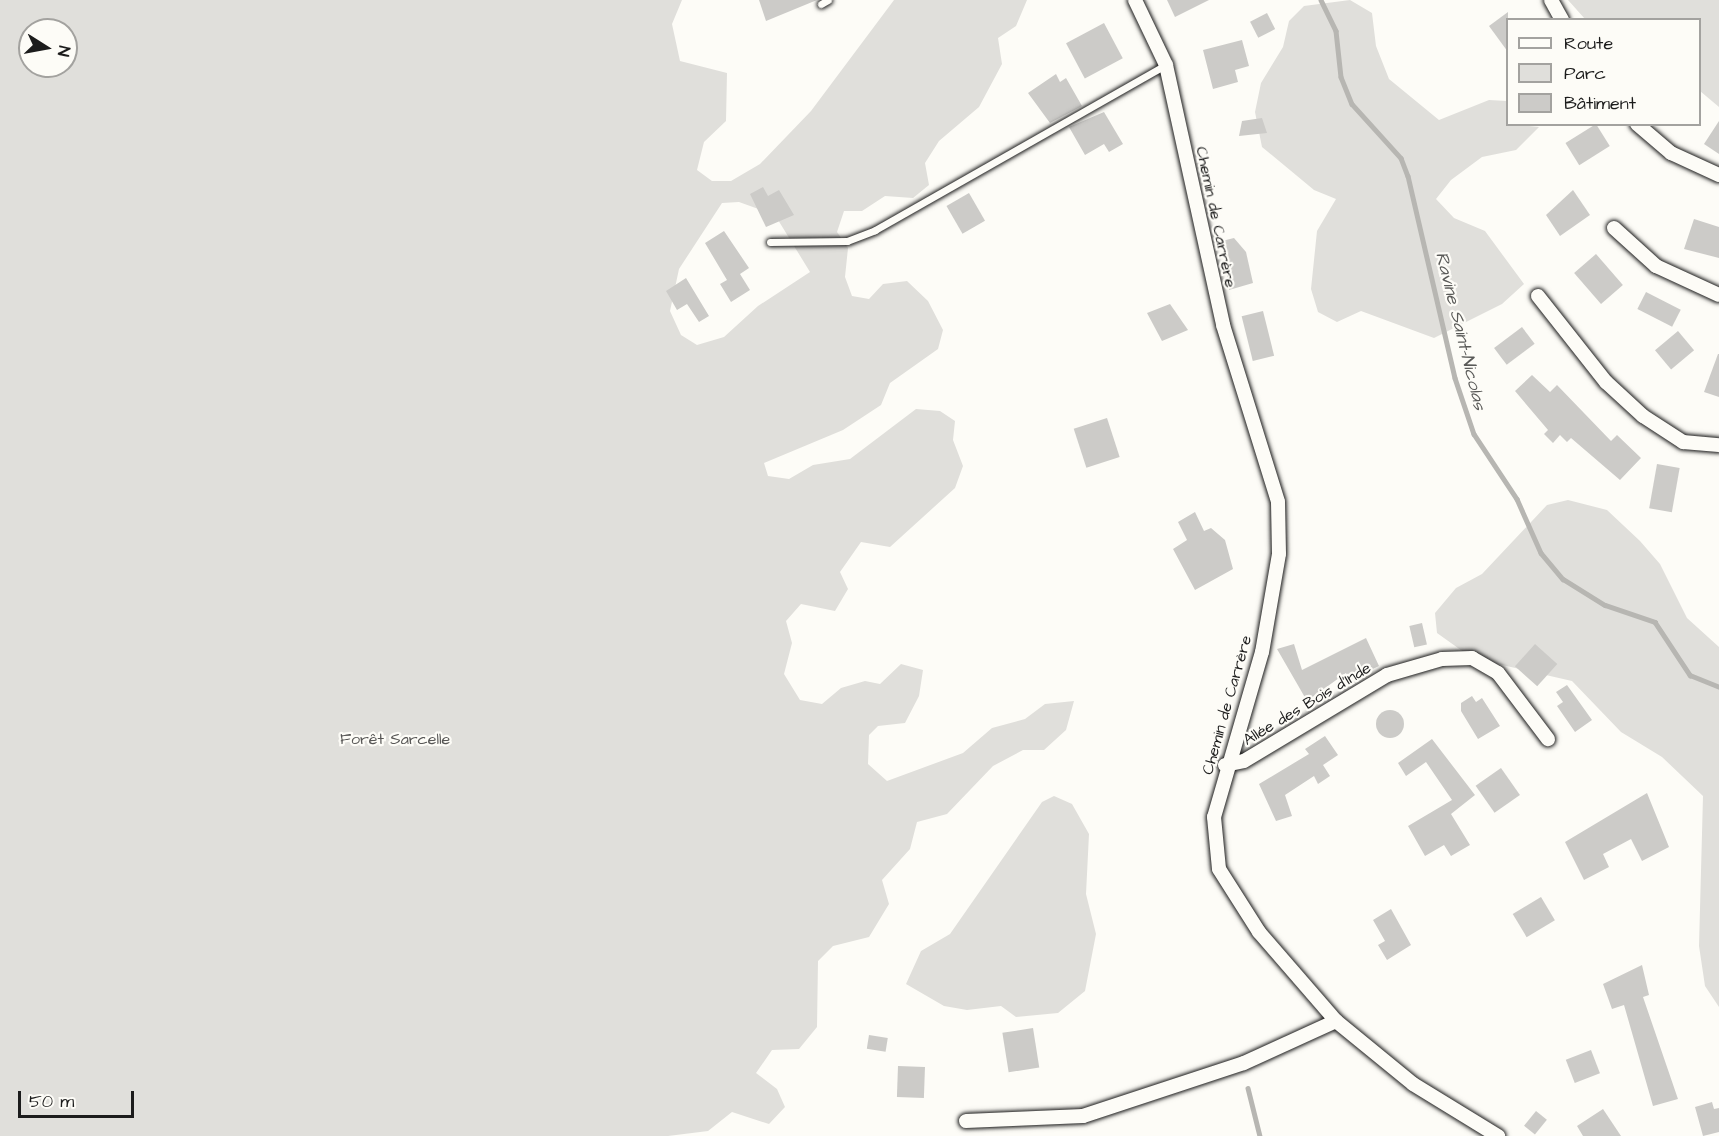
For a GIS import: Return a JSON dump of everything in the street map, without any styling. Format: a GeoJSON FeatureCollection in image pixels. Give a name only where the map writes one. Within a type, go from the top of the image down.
{"type":"FeatureCollection","features":[{"type":"Feature","properties":{"kind":"street","name":"Chemin de Carrère"},"geometry":{"type":"LineString","coordinates":[[1135,0],[1166,65],[1223,326],[1278,502],[1279,554],[1262,652],[1225,765],[1214,817],[1219,869],[1259,932],[1335,1021],[1413,1084],[1498,1136]]}},
{"type":"Feature","properties":{"kind":"street"},"geometry":{"type":"LineString","coordinates":[[1551,0],[1561,18]]}},
{"type":"Feature","properties":{"kind":"street"},"geometry":{"type":"LineString","coordinates":[[1639,126],[1671,153],[1719,175]]}},
{"type":"Feature","properties":{"kind":"street"},"geometry":{"type":"LineString","coordinates":[[1614,228],[1656,266],[1719,295]]}},
{"type":"Feature","properties":{"kind":"street"},"geometry":{"type":"LineString","coordinates":[[1538,296],[1606,381],[1643,416],[1683,442],[1719,445]]}},
{"type":"Feature","properties":{"kind":"street","name":"Allée des Bois d'Inde"},"geometry":{"type":"LineString","coordinates":[[1225,765],[1244,761],[1387,675],[1442,659],[1472,658],[1498,674],[1548,739]]}},
{"type":"Feature","properties":{"kind":"street"},"geometry":{"type":"LineString","coordinates":[[966,1121],[1083,1116],[1244,1063],[1335,1021]]}},
{"type":"Feature","properties":{"kind":"lane"},"geometry":{"type":"LineString","coordinates":[[770,242],[847,240],[875,230],[1166,65]]}},
{"type":"Feature","properties":{"kind":"green space","name":"Forêt Sarcelle"},"geometry":{"type":"Polygon","coordinates":[[[0,0],[682,0],[672,24],[680,61],[727,73],[726,121],[704,142],[697,170],[712,181],[731,181],[760,164],[811,111],[894,0],[1027,0],[1016,26],[998,38],[1002,64],[979,107],[939,141],[925,163],[929,185],[913,198],[885,196],[862,211],[844,211],[837,232],[848,248],[845,277],[852,296],[869,299],[883,284],[907,281],[928,301],[943,330],[938,349],[890,383],[881,405],[843,430],[764,463],[768,476],[789,479],[813,465],[850,459],[916,409],[940,411],[955,421],[953,440],[963,466],[955,488],[890,547],[861,542],[840,572],[848,589],[835,611],[801,604],[786,621],[792,643],[784,674],[800,700],[822,704],[841,688],[865,681],[880,684],[901,664],[923,670],[919,696],[905,723],[878,726],[869,735],[868,764],[887,781],[963,753],[992,728],[1025,719],[1045,704],[1074,701],[1066,730],[1044,750],[1023,750],[993,766],[947,814],[917,822],[910,849],[882,880],[889,904],[869,937],[833,946],[818,961],[817,1027],[799,1049],[772,1050],[756,1073],[777,1089],[785,1107],[769,1124],[732,1112],[708,1131],[668,1136],[0,1136],[0,0]],[[739,202],[722,203],[679,269],[670,311],[681,335],[697,345],[724,337],[758,306],[810,272],[775,215],[739,202]]]}},
{"type":"Feature","properties":{"kind":"green space"},"geometry":{"type":"Polygon","coordinates":[[[1350,0],[1372,13],[1376,46],[1389,79],[1439,120],[1489,100],[1506,101],[1506,126],[1539,127],[1516,150],[1482,157],[1451,180],[1436,199],[1454,218],[1485,231],[1524,284],[1502,304],[1434,338],[1361,311],[1337,322],[1318,312],[1311,289],[1317,231],[1336,199],[1314,190],[1262,147],[1255,112],[1261,83],[1283,47],[1289,21],[1304,6],[1350,0]]]}},
{"type":"Feature","properties":{"kind":"green space"},"geometry":{"type":"Polygon","coordinates":[[[1568,0],[1719,0],[1719,107],[1701,92],[1701,18],[1584,18],[1568,0]]]}},
{"type":"Feature","properties":{"kind":"green space"},"geometry":{"type":"Polygon","coordinates":[[[1568,500],[1607,510],[1640,541],[1660,564],[1687,618],[1719,647],[1719,1007],[1705,986],[1699,946],[1703,796],[1662,757],[1621,732],[1572,681],[1472,658],[1437,633],[1435,613],[1456,588],[1482,574],[1547,505],[1568,500]]]}},
{"type":"Feature","properties":{"kind":"green space"},"geometry":{"type":"Polygon","coordinates":[[[1054,796],[1072,804],[1089,834],[1086,894],[1096,934],[1085,991],[1058,1013],[1016,1017],[1001,1006],[967,1010],[944,1006],[906,984],[921,951],[950,934],[1042,802],[1054,796]]]}},
{"type":"Feature","properties":{"kind":"building"},"geometry":{"type":"Polygon","coordinates":[[[759,0],[817,0],[766,21],[759,0]]]}},
{"type":"Feature","properties":{"kind":"building"},"geometry":{"type":"Polygon","coordinates":[[[1167,0],[1209,0],[1175,17],[1167,0]]]}},
{"type":"Feature","properties":{"kind":"building"},"geometry":{"type":"Polygon","coordinates":[[[1508,12],[1506,49],[1489,26],[1508,12]]]}},
{"type":"Feature","properties":{"kind":"building"},"geometry":{"type":"Polygon","coordinates":[[[1267,13],[1275,29],[1258,38],[1250,22],[1267,13]]]}},
{"type":"Feature","properties":{"kind":"building"},"geometry":{"type":"Polygon","coordinates":[[[1104,23],[1123,58],[1085,79],[1066,43],[1104,23]]]}},
{"type":"Feature","properties":{"kind":"building"},"geometry":{"type":"Polygon","coordinates":[[[1242,40],[1249,66],[1235,70],[1238,82],[1213,89],[1203,50],[1242,40]]]}},
{"type":"Feature","properties":{"kind":"building"},"geometry":{"type":"Polygon","coordinates":[[[1056,74],[1060,82],[1066,78],[1082,106],[1050,123],[1028,93],[1056,74]]]}},
{"type":"Feature","properties":{"kind":"building"},"geometry":{"type":"Polygon","coordinates":[[[1104,112],[1123,144],[1109,152],[1104,144],[1085,155],[1069,127],[1104,112]]]}},
{"type":"Feature","properties":{"kind":"building"},"geometry":{"type":"Polygon","coordinates":[[[1262,118],[1267,133],[1239,136],[1242,121],[1262,118]]]}},
{"type":"Feature","properties":{"kind":"building"},"geometry":{"type":"Polygon","coordinates":[[[1719,121],[1719,154],[1704,144],[1719,121]]]}},
{"type":"Feature","properties":{"kind":"building"},"geometry":{"type":"Polygon","coordinates":[[[1593,126],[1597,126],[1610,146],[1579,165],[1565,143],[1593,126]]]}},
{"type":"Feature","properties":{"kind":"building"},"geometry":{"type":"Polygon","coordinates":[[[763,187],[768,196],[779,190],[794,215],[766,227],[750,194],[763,187]]]}},
{"type":"Feature","properties":{"kind":"building"},"geometry":{"type":"Polygon","coordinates":[[[1573,190],[1590,215],[1560,236],[1546,215],[1573,190]]]}},
{"type":"Feature","properties":{"kind":"building"},"geometry":{"type":"Polygon","coordinates":[[[969,193],[985,221],[962,234],[946,206],[969,193]]]}},
{"type":"Feature","properties":{"kind":"building"},"geometry":{"type":"Polygon","coordinates":[[[1694,219],[1719,227],[1719,258],[1684,249],[1694,219]]]}},
{"type":"Feature","properties":{"kind":"building"},"geometry":{"type":"Polygon","coordinates":[[[724,231],[749,268],[740,274],[750,290],[731,302],[720,284],[727,280],[705,243],[724,231]]]}},
{"type":"Feature","properties":{"kind":"building"},"geometry":{"type":"Polygon","coordinates":[[[1234,238],[1246,252],[1253,283],[1229,290],[1222,241],[1234,238]]]}},
{"type":"Feature","properties":{"kind":"building"},"geometry":{"type":"Polygon","coordinates":[[[1596,254],[1623,285],[1601,304],[1574,273],[1596,254]]]}},
{"type":"Feature","properties":{"kind":"building"},"geometry":{"type":"Polygon","coordinates":[[[686,278],[709,316],[699,322],[687,304],[677,310],[666,291],[686,278]]]}},
{"type":"Feature","properties":{"kind":"building"},"geometry":{"type":"Polygon","coordinates":[[[1646,292],[1681,310],[1672,327],[1637,309],[1646,292]]]}},
{"type":"Feature","properties":{"kind":"building"},"geometry":{"type":"Polygon","coordinates":[[[1170,304],[1188,330],[1162,341],[1147,313],[1170,304]]]}},
{"type":"Feature","properties":{"kind":"building"},"geometry":{"type":"Polygon","coordinates":[[[1263,311],[1274,356],[1253,361],[1242,316],[1263,311]]]}},
{"type":"Feature","properties":{"kind":"building"},"geometry":{"type":"Polygon","coordinates":[[[1522,327],[1535,344],[1507,365],[1494,348],[1522,327]]]}},
{"type":"Feature","properties":{"kind":"building"},"geometry":{"type":"Polygon","coordinates":[[[1678,331],[1694,350],[1671,369],[1655,350],[1678,331]]]}},
{"type":"Feature","properties":{"kind":"building"},"geometry":{"type":"Polygon","coordinates":[[[1719,354],[1719,397],[1704,392],[1719,354]]]}},
{"type":"Feature","properties":{"kind":"building"},"geometry":{"type":"Polygon","coordinates":[[[1532,375],[1550,392],[1557,385],[1611,441],[1617,435],[1641,458],[1620,480],[1571,438],[1567,442],[1560,435],[1553,443],[1544,434],[1548,430],[1515,391],[1532,375]]]}},
{"type":"Feature","properties":{"kind":"building"},"geometry":{"type":"Polygon","coordinates":[[[1107,418],[1120,457],[1086,468],[1074,429],[1107,418]]]}},
{"type":"Feature","properties":{"kind":"building"},"geometry":{"type":"Polygon","coordinates":[[[1657,464],[1680,468],[1672,512],[1649,508],[1657,464]]]}},
{"type":"Feature","properties":{"kind":"building"},"geometry":{"type":"Polygon","coordinates":[[[1195,512],[1204,531],[1211,528],[1225,540],[1233,569],[1195,590],[1173,549],[1187,540],[1178,522],[1195,512]]]}},
{"type":"Feature","properties":{"kind":"building"},"geometry":{"type":"Polygon","coordinates":[[[1422,623],[1427,644],[1414,647],[1409,626],[1422,623]]]}},
{"type":"Feature","properties":{"kind":"building"},"geometry":{"type":"Polygon","coordinates":[[[1366,638],[1379,666],[1349,680],[1346,673],[1307,701],[1277,649],[1294,644],[1302,670],[1366,638]]]}},
{"type":"Feature","properties":{"kind":"building"},"geometry":{"type":"Polygon","coordinates":[[[1535,644],[1557,664],[1537,686],[1515,666],[1535,644]]]}},
{"type":"Feature","properties":{"kind":"building"},"geometry":{"type":"Polygon","coordinates":[[[1567,685],[1592,720],[1575,732],[1557,706],[1563,702],[1556,692],[1567,685]]]}},
{"type":"Feature","properties":{"kind":"building"},"geometry":{"type":"Polygon","coordinates":[[[1472,696],[1476,702],[1482,698],[1500,726],[1478,739],[1461,711],[1461,703],[1472,696]]]}},
{"type":"Feature","properties":{"kind":"building"},"geometry":{"type":"Polygon","coordinates":[[[1390,710],[1400,714],[1404,724],[1400,734],[1390,738],[1380,734],[1376,724],[1380,714],[1390,710]]]}},
{"type":"Feature","properties":{"kind":"building"},"geometry":{"type":"Polygon","coordinates":[[[1325,736],[1338,755],[1323,765],[1330,776],[1318,784],[1314,776],[1285,795],[1292,816],[1276,821],[1259,784],[1309,754],[1305,749],[1325,736]]]}},
{"type":"Feature","properties":{"kind":"building"},"geometry":{"type":"Polygon","coordinates":[[[1432,739],[1475,795],[1451,814],[1470,845],[1451,856],[1444,845],[1425,856],[1408,826],[1452,800],[1426,762],[1406,776],[1398,763],[1432,739]]]}},
{"type":"Feature","properties":{"kind":"building"},"geometry":{"type":"Polygon","coordinates":[[[1501,768],[1520,795],[1495,813],[1476,786],[1501,768]]]}},
{"type":"Feature","properties":{"kind":"building"},"geometry":{"type":"Polygon","coordinates":[[[1647,793],[1669,847],[1642,861],[1631,839],[1603,854],[1609,867],[1584,880],[1565,842],[1647,793]]]}},
{"type":"Feature","properties":{"kind":"building"},"geometry":{"type":"Polygon","coordinates":[[[1541,897],[1555,920],[1527,937],[1513,914],[1541,897]]]}},
{"type":"Feature","properties":{"kind":"building"},"geometry":{"type":"Polygon","coordinates":[[[1391,909],[1411,945],[1387,960],[1378,945],[1385,941],[1373,920],[1391,909]]]}},
{"type":"Feature","properties":{"kind":"building"},"geometry":{"type":"Polygon","coordinates":[[[1642,965],[1649,995],[1643,997],[1678,1099],[1653,1106],[1624,1005],[1612,1009],[1603,984],[1642,965]]]}},
{"type":"Feature","properties":{"kind":"building"},"geometry":{"type":"Polygon","coordinates":[[[1033,1028],[1039,1068],[1009,1072],[1002,1033],[1033,1028]]]}},
{"type":"Feature","properties":{"kind":"building"},"geometry":{"type":"Polygon","coordinates":[[[869,1035],[888,1038],[886,1052],[867,1049],[869,1035]]]}},
{"type":"Feature","properties":{"kind":"building"},"geometry":{"type":"Polygon","coordinates":[[[1591,1050],[1600,1073],[1575,1083],[1566,1060],[1591,1050]]]}},
{"type":"Feature","properties":{"kind":"building"},"geometry":{"type":"Polygon","coordinates":[[[898,1066],[925,1067],[924,1098],[897,1097],[898,1066]]]}},
{"type":"Feature","properties":{"kind":"building"},"geometry":{"type":"Polygon","coordinates":[[[1712,1102],[1714,1109],[1719,1108],[1719,1132],[1703,1136],[1695,1107],[1712,1102]]]}},
{"type":"Feature","properties":{"kind":"building"},"geometry":{"type":"Polygon","coordinates":[[[1603,1109],[1621,1136],[1583,1136],[1577,1126],[1603,1109]]]}},
{"type":"Feature","properties":{"kind":"building"},"geometry":{"type":"Polygon","coordinates":[[[1536,1111],[1547,1120],[1535,1135],[1524,1126],[1536,1111]]]}},
{"type":"Feature","properties":{"kind":"waterway","name":"Ravine Saint-Nicolas"},"geometry":{"type":"LineString","coordinates":[[1321,0],[1336,31],[1341,77],[1352,104],[1401,158],[1408,176],[1455,378],[1474,434],[1517,499],[1541,553],[1563,579],[1605,605],[1655,622],[1690,675],[1719,687]]}},
{"type":"Feature","properties":{"kind":"waterway"},"geometry":{"type":"LineString","coordinates":[[1248,1088],[1260,1136]]}}]}
